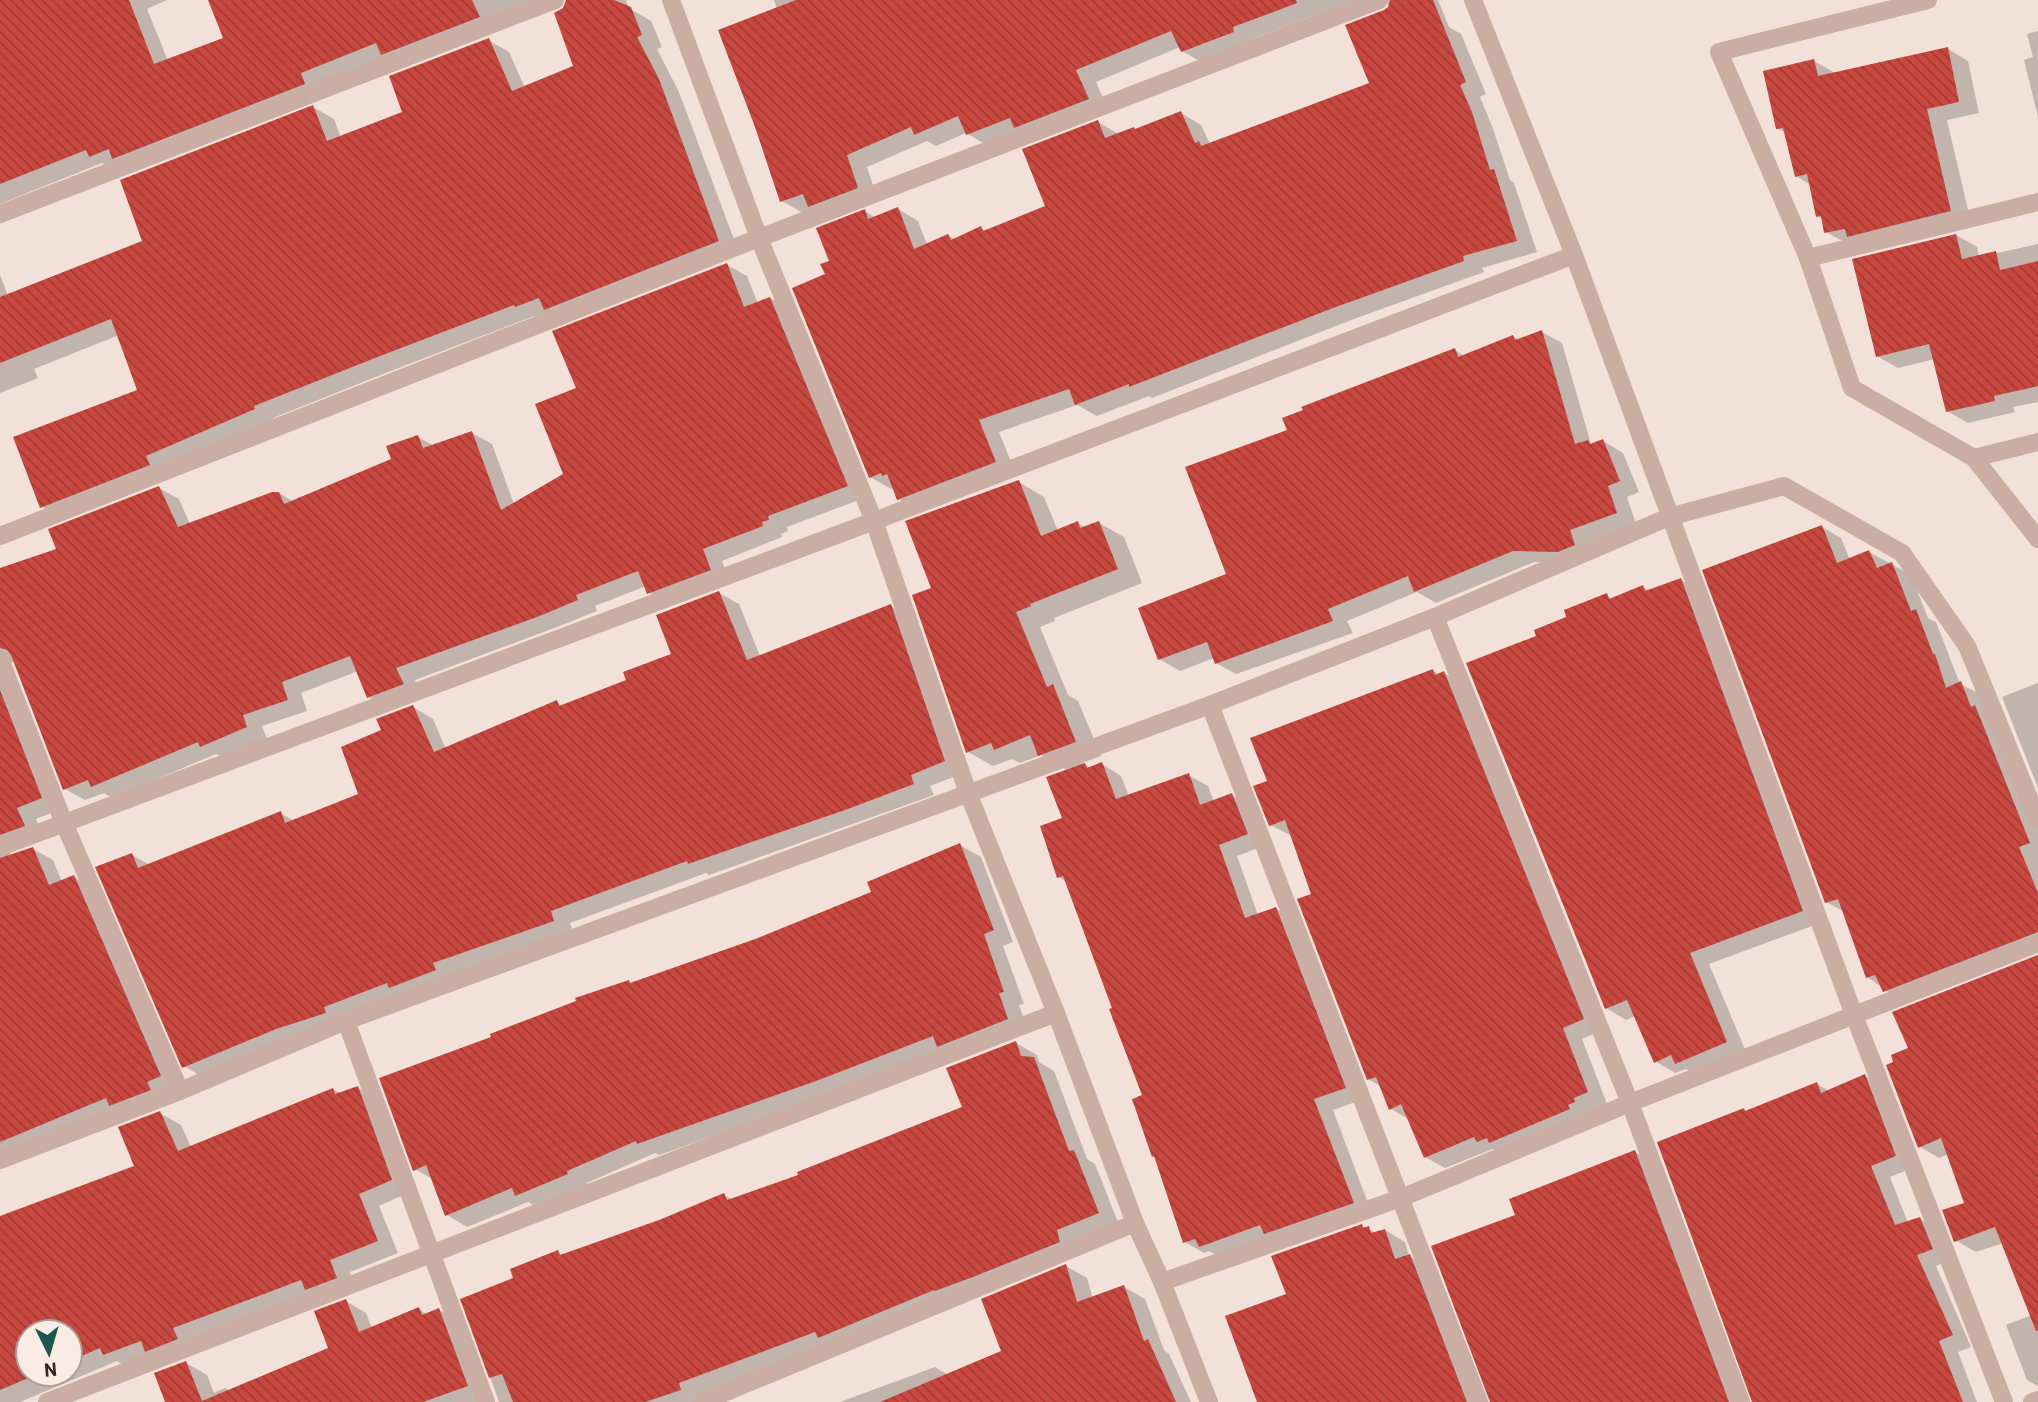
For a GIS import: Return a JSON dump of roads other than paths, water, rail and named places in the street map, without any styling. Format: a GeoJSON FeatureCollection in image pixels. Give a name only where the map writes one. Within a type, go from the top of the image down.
{"type":"FeatureCollection","features":[{"type":"Feature","properties":{"kind":"street"},"geometry":{"type":"LineString","coordinates":[[0,214],[555,0]]}},
{"type":"Feature","properties":{"kind":"street"},"geometry":{"type":"LineString","coordinates":[[671,0],[759,238],[874,521],[968,793],[1056,1013],[1135,1223],[1162,1282],[1209,1402]]}},
{"type":"Feature","properties":{"kind":"street"},"geometry":{"type":"LineString","coordinates":[[0,536],[759,238],[1379,0]]}},
{"type":"Feature","properties":{"kind":"street"},"geometry":{"type":"LineString","coordinates":[[1474,0],[1574,255],[1854,1015],[2004,1402]]}},
{"type":"Feature","properties":{"kind":"street"},"geometry":{"type":"LineString","coordinates":[[1928,0],[1719,52],[1808,258],[1852,388],[1974,458],[2038,539]]}},
{"type":"Feature","properties":{"kind":"street"},"geometry":{"type":"LineString","coordinates":[[1808,258],[2038,202]]}},
{"type":"Feature","properties":{"kind":"street"},"geometry":{"type":"LineString","coordinates":[[0,847],[874,521],[1574,255]]}},
{"type":"Feature","properties":{"kind":"street"},"geometry":{"type":"LineString","coordinates":[[1974,458],[2038,442]]}},
{"type":"Feature","properties":{"kind":"street"},"geometry":{"type":"LineString","coordinates":[[0,1160],[180,1091],[346,1021],[1210,705],[1435,617],[1669,517],[1784,486],[1902,553],[1967,646],[2038,820]]}},
{"type":"Feature","properties":{"kind":"street"},"geometry":{"type":"LineString","coordinates":[[1435,617],[1630,1103],[1741,1402]]}},
{"type":"Feature","properties":{"kind":"street"},"geometry":{"type":"LineString","coordinates":[[0,659],[64,823],[180,1091]]}},
{"type":"Feature","properties":{"kind":"street"},"geometry":{"type":"LineString","coordinates":[[1210,705],[1479,1402]]}},
{"type":"Feature","properties":{"kind":"street"},"geometry":{"type":"LineString","coordinates":[[1162,1282],[1401,1198],[1630,1103],[2038,943]]}},
{"type":"Feature","properties":{"kind":"street"},"geometry":{"type":"LineString","coordinates":[[47,1402],[1056,1013]]}},
{"type":"Feature","properties":{"kind":"street"},"geometry":{"type":"LineString","coordinates":[[346,1021],[486,1402]]}},
{"type":"Feature","properties":{"kind":"street"},"geometry":{"type":"LineString","coordinates":[[702,1402],[1135,1223]]}},
{"type":"Feature","properties":{"kind":"street"},"geometry":{"type":"LineString","coordinates":[[2032,1402],[2038,1400]]}}]}
